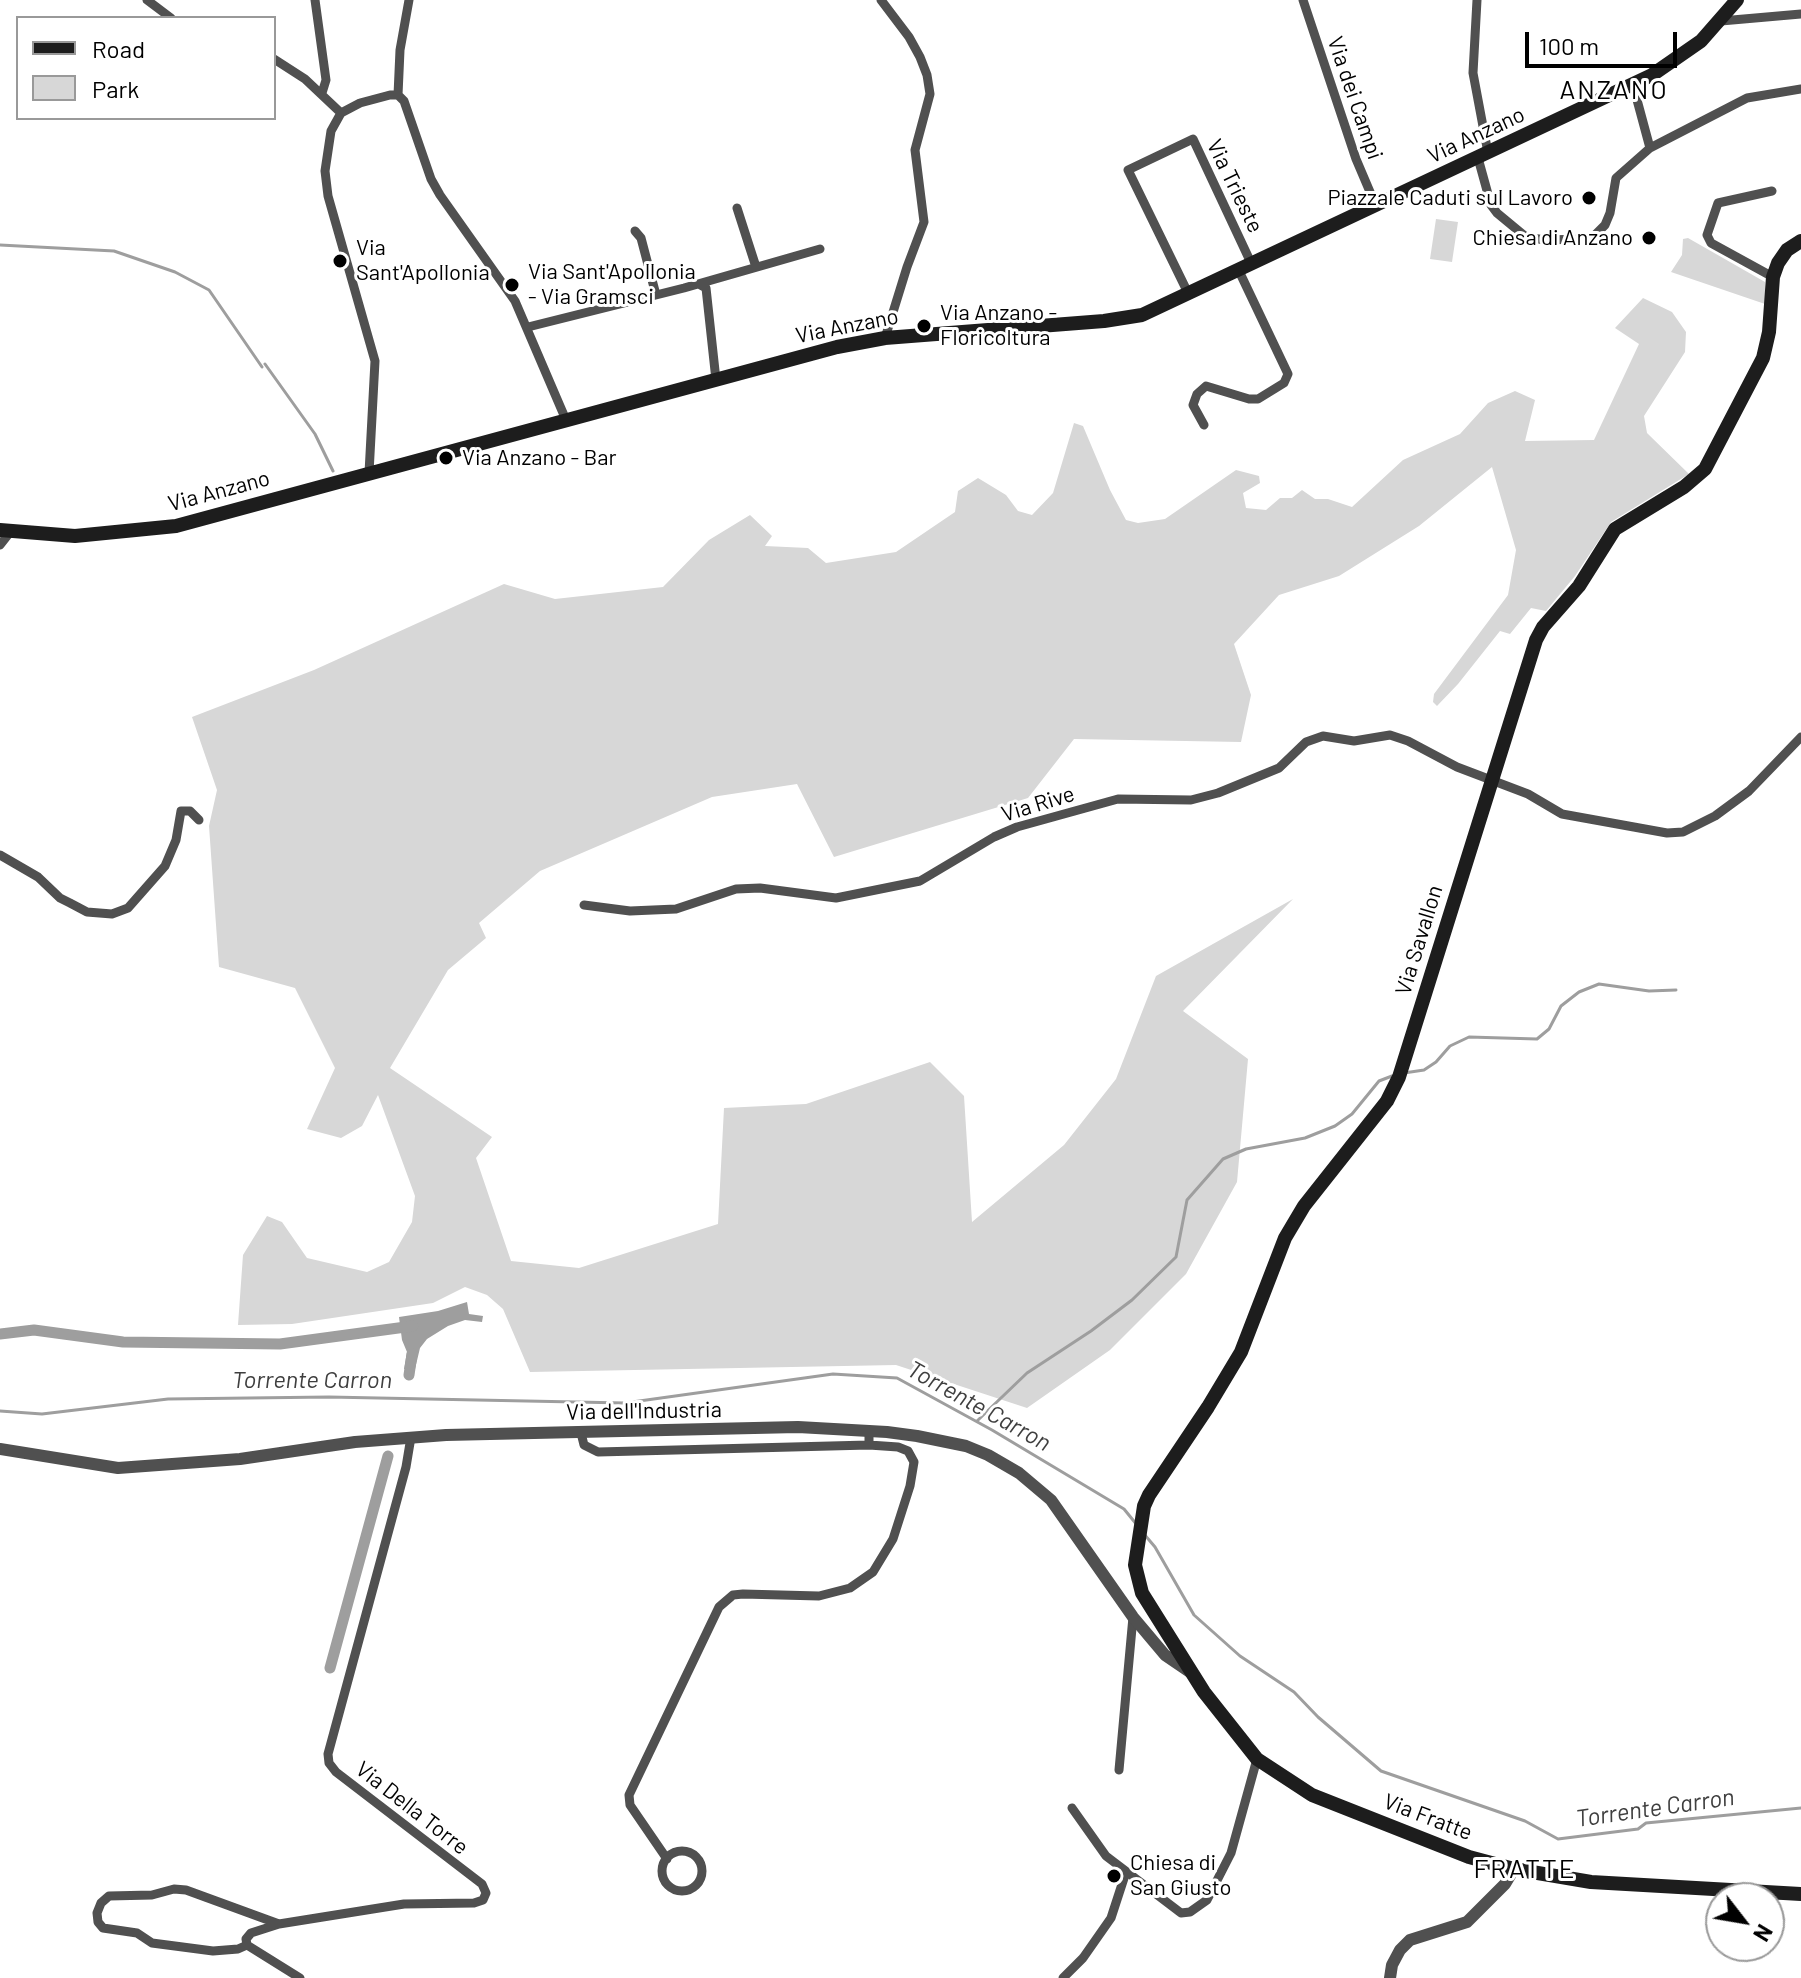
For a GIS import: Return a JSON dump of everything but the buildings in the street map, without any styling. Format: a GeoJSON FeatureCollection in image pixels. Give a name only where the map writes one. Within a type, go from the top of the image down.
{"type":"FeatureCollection","features":[{"type":"Feature","properties":{"kind":"main road","name":"Via Anzano"},"geometry":{"type":"LineString","coordinates":[[6,531],[75,536],[176,526],[837,347],[885,338],[1119,320],[1142,315],[1633,85],[1680,58],[1721,21],[1737,0]]}},
{"type":"Feature","properties":{"kind":"main road"},"geometry":{"type":"LineString","coordinates":[[1773,277],[1787,250],[1801,241]]}},
{"type":"Feature","properties":{"kind":"main road","name":"Via Savallon"},"geometry":{"type":"LineString","coordinates":[[1190,1672],[1142,1593],[1135,1565],[1144,1506],[1241,1352],[1285,1238],[1304,1206],[1375,1117],[1400,1072],[1536,640],[1543,627],[1579,586],[1615,529],[1697,478],[1715,453],[1763,358],[1769,332],[1773,277]]}},
{"type":"Feature","properties":{"kind":"main road","name":"Via Fratte"},"geometry":{"type":"LineString","coordinates":[[1190,1672],[1257,1759],[1286,1779],[1336,1806],[1469,1857],[1514,1869],[1591,1882],[1801,1894]]}},
{"type":"Feature","properties":{"kind":"street"},"geometry":{"type":"LineString","coordinates":[[147,0],[168,16]]}},
{"type":"Feature","properties":{"kind":"street"},"geometry":{"type":"LineString","coordinates":[[315,0],[326,80],[322,93]]}},
{"type":"Feature","properties":{"kind":"street"},"geometry":{"type":"LineString","coordinates":[[409,0],[400,50],[398,95],[411,118],[431,179],[505,285],[528,327],[566,420]]}},
{"type":"Feature","properties":{"kind":"street"},"geometry":{"type":"LineString","coordinates":[[881,0],[920,57],[930,94],[915,150],[924,222],[885,338]]}},
{"type":"Feature","properties":{"kind":"street","name":"Via dei Campi"},"geometry":{"type":"LineString","coordinates":[[1303,0],[1356,159],[1376,206]]}},
{"type":"Feature","properties":{"kind":"street"},"geometry":{"type":"LineString","coordinates":[[1477,0],[1473,73],[1491,205],[1526,237],[1545,240],[1594,236],[1605,225],[1616,178],[1650,148],[1747,98],[1801,89]]}},
{"type":"Feature","properties":{"kind":"street"},"geometry":{"type":"LineString","coordinates":[[1721,21],[1801,14]]}},
{"type":"Feature","properties":{"kind":"street"},"geometry":{"type":"LineString","coordinates":[[276,60],[289,66],[341,113]]}},
{"type":"Feature","properties":{"kind":"street"},"geometry":{"type":"LineString","coordinates":[[1633,85],[1650,148]]}},
{"type":"Feature","properties":{"kind":"street"},"geometry":{"type":"LineString","coordinates":[[369,473],[375,361],[326,182],[328,145],[331,131],[341,113],[360,103],[398,95]]}},
{"type":"Feature","properties":{"kind":"street","name":"Via Trieste"},"geometry":{"type":"LineString","coordinates":[[1189,295],[1128,170],[1193,139],[1246,268]]}},
{"type":"Feature","properties":{"kind":"street"},"geometry":{"type":"LineString","coordinates":[[1772,191],[1718,203],[1707,235],[1711,243],[1773,277]]}},
{"type":"Feature","properties":{"kind":"street"},"geometry":{"type":"LineString","coordinates":[[737,208],[756,267]]}},
{"type":"Feature","properties":{"kind":"street"},"geometry":{"type":"LineString","coordinates":[[635,231],[641,238],[656,295]]}},
{"type":"Feature","properties":{"kind":"street"},"geometry":{"type":"LineString","coordinates":[[528,327],[699,284],[820,249]]}},
{"type":"Feature","properties":{"kind":"street"},"geometry":{"type":"LineString","coordinates":[[1204,425],[1193,405],[1197,394],[1206,386],[1258,399],[1284,383],[1288,374],[1246,268]]}},
{"type":"Feature","properties":{"kind":"street"},"geometry":{"type":"LineString","coordinates":[[699,284],[706,288],[716,380]]}},
{"type":"Feature","properties":{"kind":"street"},"geometry":{"type":"LineString","coordinates":[[0,545],[6,531]]}},
{"type":"Feature","properties":{"kind":"street","name":"Via Rive"},"geometry":{"type":"LineString","coordinates":[[584,905],[630,911],[676,909],[736,889],[760,888],[836,898],[920,881],[994,837],[1017,827],[1118,799],[1191,800],[1218,793],[1279,768],[1306,742],[1323,736],[1354,741],[1390,735],[1570,816],[1667,833],[1683,832],[1715,816],[1749,791],[1801,737]]}},
{"type":"Feature","properties":{"kind":"street"},"geometry":{"type":"LineString","coordinates":[[0,855],[38,877],[60,898],[87,912],[112,914],[128,908],[165,866],[176,840],[181,811],[190,811],[199,820]]}},
{"type":"Feature","properties":{"kind":"street","name":"Via dell'Industria"},"geometry":{"type":"LineString","coordinates":[[0,1449],[118,1468],[240,1459],[411,1437],[798,1427],[869,1431],[966,1446],[1019,1473],[1051,1500],[1133,1617],[1165,1655],[1190,1672]]}},
{"type":"Feature","properties":{"kind":"street"},"geometry":{"type":"LineString","coordinates":[[869,1431],[869,1445]]}},
{"type":"Feature","properties":{"kind":"street"},"geometry":{"type":"LineString","coordinates":[[581,1433],[584,1445],[598,1452],[869,1445],[898,1447],[908,1451],[914,1462],[910,1486],[893,1539],[873,1572],[850,1588],[819,1596],[733,1595],[719,1607],[629,1795],[630,1805],[667,1859]]}},
{"type":"Feature","properties":{"kind":"street","name":"Via Della Torre"},"geometry":{"type":"LineString","coordinates":[[247,1945],[246,1939],[251,1933],[279,1924],[404,1904],[474,1903],[483,1900],[486,1893],[482,1884],[336,1772],[329,1763],[328,1754],[406,1467],[411,1437]]}},
{"type":"Feature","properties":{"kind":"street"},"geometry":{"type":"LineString","coordinates":[[1119,1770],[1133,1617]]}},
{"type":"Feature","properties":{"kind":"street"},"geometry":{"type":"LineString","coordinates":[[1072,1808],[1106,1856],[1181,1913],[1190,1912],[1207,1900],[1231,1853],[1257,1759]]}},
{"type":"Feature","properties":{"kind":"street"},"geometry":{"type":"LineString","coordinates":[[684,1851],[696,1857],[702,1875],[696,1886],[684,1891],[671,1888],[662,1871],[667,1859],[684,1851]]}},
{"type":"Feature","properties":{"kind":"street"},"geometry":{"type":"LineString","coordinates":[[1390,1978],[1392,1965],[1410,1940],[1467,1922],[1505,1884],[1514,1869]]}},
{"type":"Feature","properties":{"kind":"street"},"geometry":{"type":"LineString","coordinates":[[1063,1978],[1083,1958],[1111,1918],[1126,1872]]}},
{"type":"Feature","properties":{"kind":"street"},"geometry":{"type":"LineString","coordinates":[[279,1924],[186,1890],[174,1889],[152,1895],[109,1896],[101,1903],[97,1913],[98,1922],[103,1928],[137,1933],[152,1943],[213,1951],[247,1945],[300,1978]]}},
{"type":"Feature","properties":{"kind":"green space"},"geometry":{"type":"Polygon","coordinates":[[[1436,219],[1458,222],[1452,262],[1430,259],[1436,219]]]}},
{"type":"Feature","properties":{"kind":"green space"},"geometry":{"type":"Polygon","coordinates":[[[1688,238],[1765,282],[1765,304],[1671,272],[1682,255],[1683,239],[1688,238]]]}},
{"type":"Feature","properties":{"kind":"green space"},"geometry":{"type":"Polygon","coordinates":[[[1643,298],[1672,312],[1686,332],[1685,352],[1644,416],[1647,433],[1689,474],[1611,522],[1575,576],[1546,611],[1531,608],[1510,634],[1500,631],[1437,706],[1433,702],[1434,694],[1508,595],[1516,550],[1492,467],[1419,526],[1339,576],[1279,595],[1234,644],[1251,695],[1241,742],[1074,739],[1028,798],[834,857],[797,784],[712,797],[540,871],[479,923],[486,938],[448,970],[390,1068],[492,1137],[476,1158],[511,1261],[579,1268],[718,1224],[724,1108],[806,1104],[930,1062],[964,1096],[972,1222],[1064,1145],[1116,1079],[1156,976],[1293,899],[1183,1011],[1248,1059],[1237,1182],[1186,1274],[1110,1350],[1027,1408],[896,1365],[530,1372],[503,1309],[487,1295],[465,1287],[433,1303],[292,1324],[238,1325],[243,1255],[267,1216],[282,1222],[307,1258],[367,1272],[389,1262],[412,1222],[415,1196],[378,1095],[362,1126],[341,1138],[307,1129],[335,1068],[295,988],[219,967],[209,826],[217,790],[192,717],[314,670],[504,584],[555,599],[663,587],[709,540],[750,515],[772,536],[765,546],[808,548],[826,563],[896,552],[955,512],[958,491],[978,478],[1006,495],[1018,511],[1032,515],[1053,493],[1074,423],[1083,426],[1126,520],[1138,523],[1165,519],[1236,470],[1259,476],[1260,483],[1243,493],[1246,508],[1266,510],[1280,498],[1292,498],[1302,490],[1315,499],[1328,499],[1352,507],[1403,460],[1460,434],[1488,403],[1515,391],[1535,400],[1525,441],[1594,440],[1639,344],[1615,328],[1643,298]]]}},
{"type":"Feature","properties":{"kind":"shaded area"},"geometry":{"type":"Polygon","coordinates":[[[467,1302],[469,1314],[483,1316],[482,1322],[465,1320],[448,1326],[427,1339],[420,1348],[415,1369],[404,1369],[407,1352],[399,1317],[438,1311],[467,1302]]]}},
{"type":"Feature","properties":{"kind":"waterway"},"geometry":{"type":"LineString","coordinates":[[0,245],[114,251],[175,272],[209,290],[262,367]]}},
{"type":"Feature","properties":{"kind":"waterway"},"geometry":{"type":"LineString","coordinates":[[265,364],[315,434],[333,471]]}},
{"type":"Feature","properties":{"kind":"waterway"},"geometry":{"type":"LineString","coordinates":[[1404,1073],[1424,1070],[1450,1046],[1469,1037],[1537,1039],[1549,1029],[1561,1006],[1579,992],[1599,984],[1649,991],[1676,990]]}},
{"type":"Feature","properties":{"kind":"waterway"},"geometry":{"type":"LineString","coordinates":[[977,1421],[1027,1373],[1132,1300],[1176,1257],[1187,1200],[1223,1159],[1246,1149],[1305,1138],[1335,1126],[1352,1114],[1379,1081],[1392,1076]]}},
{"type":"Feature","properties":{"kind":"waterway"},"geometry":{"type":"LineString","coordinates":[[0,1334],[34,1330],[123,1342],[280,1344],[413,1326]]}},
{"type":"Feature","properties":{"kind":"waterway"},"geometry":{"type":"LineString","coordinates":[[409,1375],[412,1354]]}},
{"type":"Feature","properties":{"kind":"waterway","name":"Torrente Carron"},"geometry":{"type":"LineString","coordinates":[[0,1411],[42,1414],[168,1399],[329,1397],[625,1403],[833,1374],[897,1378],[992,1430],[1124,1509],[1137,1525]]}},
{"type":"Feature","properties":{"kind":"waterway"},"geometry":{"type":"LineString","coordinates":[[330,1668],[388,1456]]}},
{"type":"Feature","properties":{"kind":"waterway","name":"Torrente Carron"},"geometry":{"type":"LineString","coordinates":[[1144,1534],[1155,1547],[1194,1615],[1240,1656],[1294,1692],[1381,1771],[1525,1821],[1558,1839],[1638,1829],[1646,1823],[1801,1808]]}},
{"type":"Feature","properties":{"kind":"place","name":"Piazzale Caduti sul Lavoro"},"geometry":{"type":"Point","coordinates":[1589,198]}},
{"type":"Feature","properties":{"kind":"place","name":"Chiesa di Anzano"},"geometry":{"type":"Point","coordinates":[1649,238]}},
{"type":"Feature","properties":{"kind":"place","name":"Via Sant'Apollonia"},"geometry":{"type":"Point","coordinates":[340,261]}},
{"type":"Feature","properties":{"kind":"place","name":"Via Sant'Apollonia - Via Gramsci"},"geometry":{"type":"Point","coordinates":[512,285]}},
{"type":"Feature","properties":{"kind":"place","name":"Via Anzano - Floricoltura"},"geometry":{"type":"Point","coordinates":[924,326]}},
{"type":"Feature","properties":{"kind":"place","name":"Via Anzano - Bar"},"geometry":{"type":"Point","coordinates":[446,458]}},
{"type":"Feature","properties":{"kind":"place","name":"Chiesa di San Giusto"},"geometry":{"type":"Point","coordinates":[1114,1876]}},
{"type":"Feature","properties":{"kind":"district","name":"ANZANO"},"geometry":{"type":"Point","coordinates":[1614,90]}},
{"type":"Feature","properties":{"kind":"district","name":"FRATTE"},"geometry":{"type":"Point","coordinates":[1525,1869]}}]}
